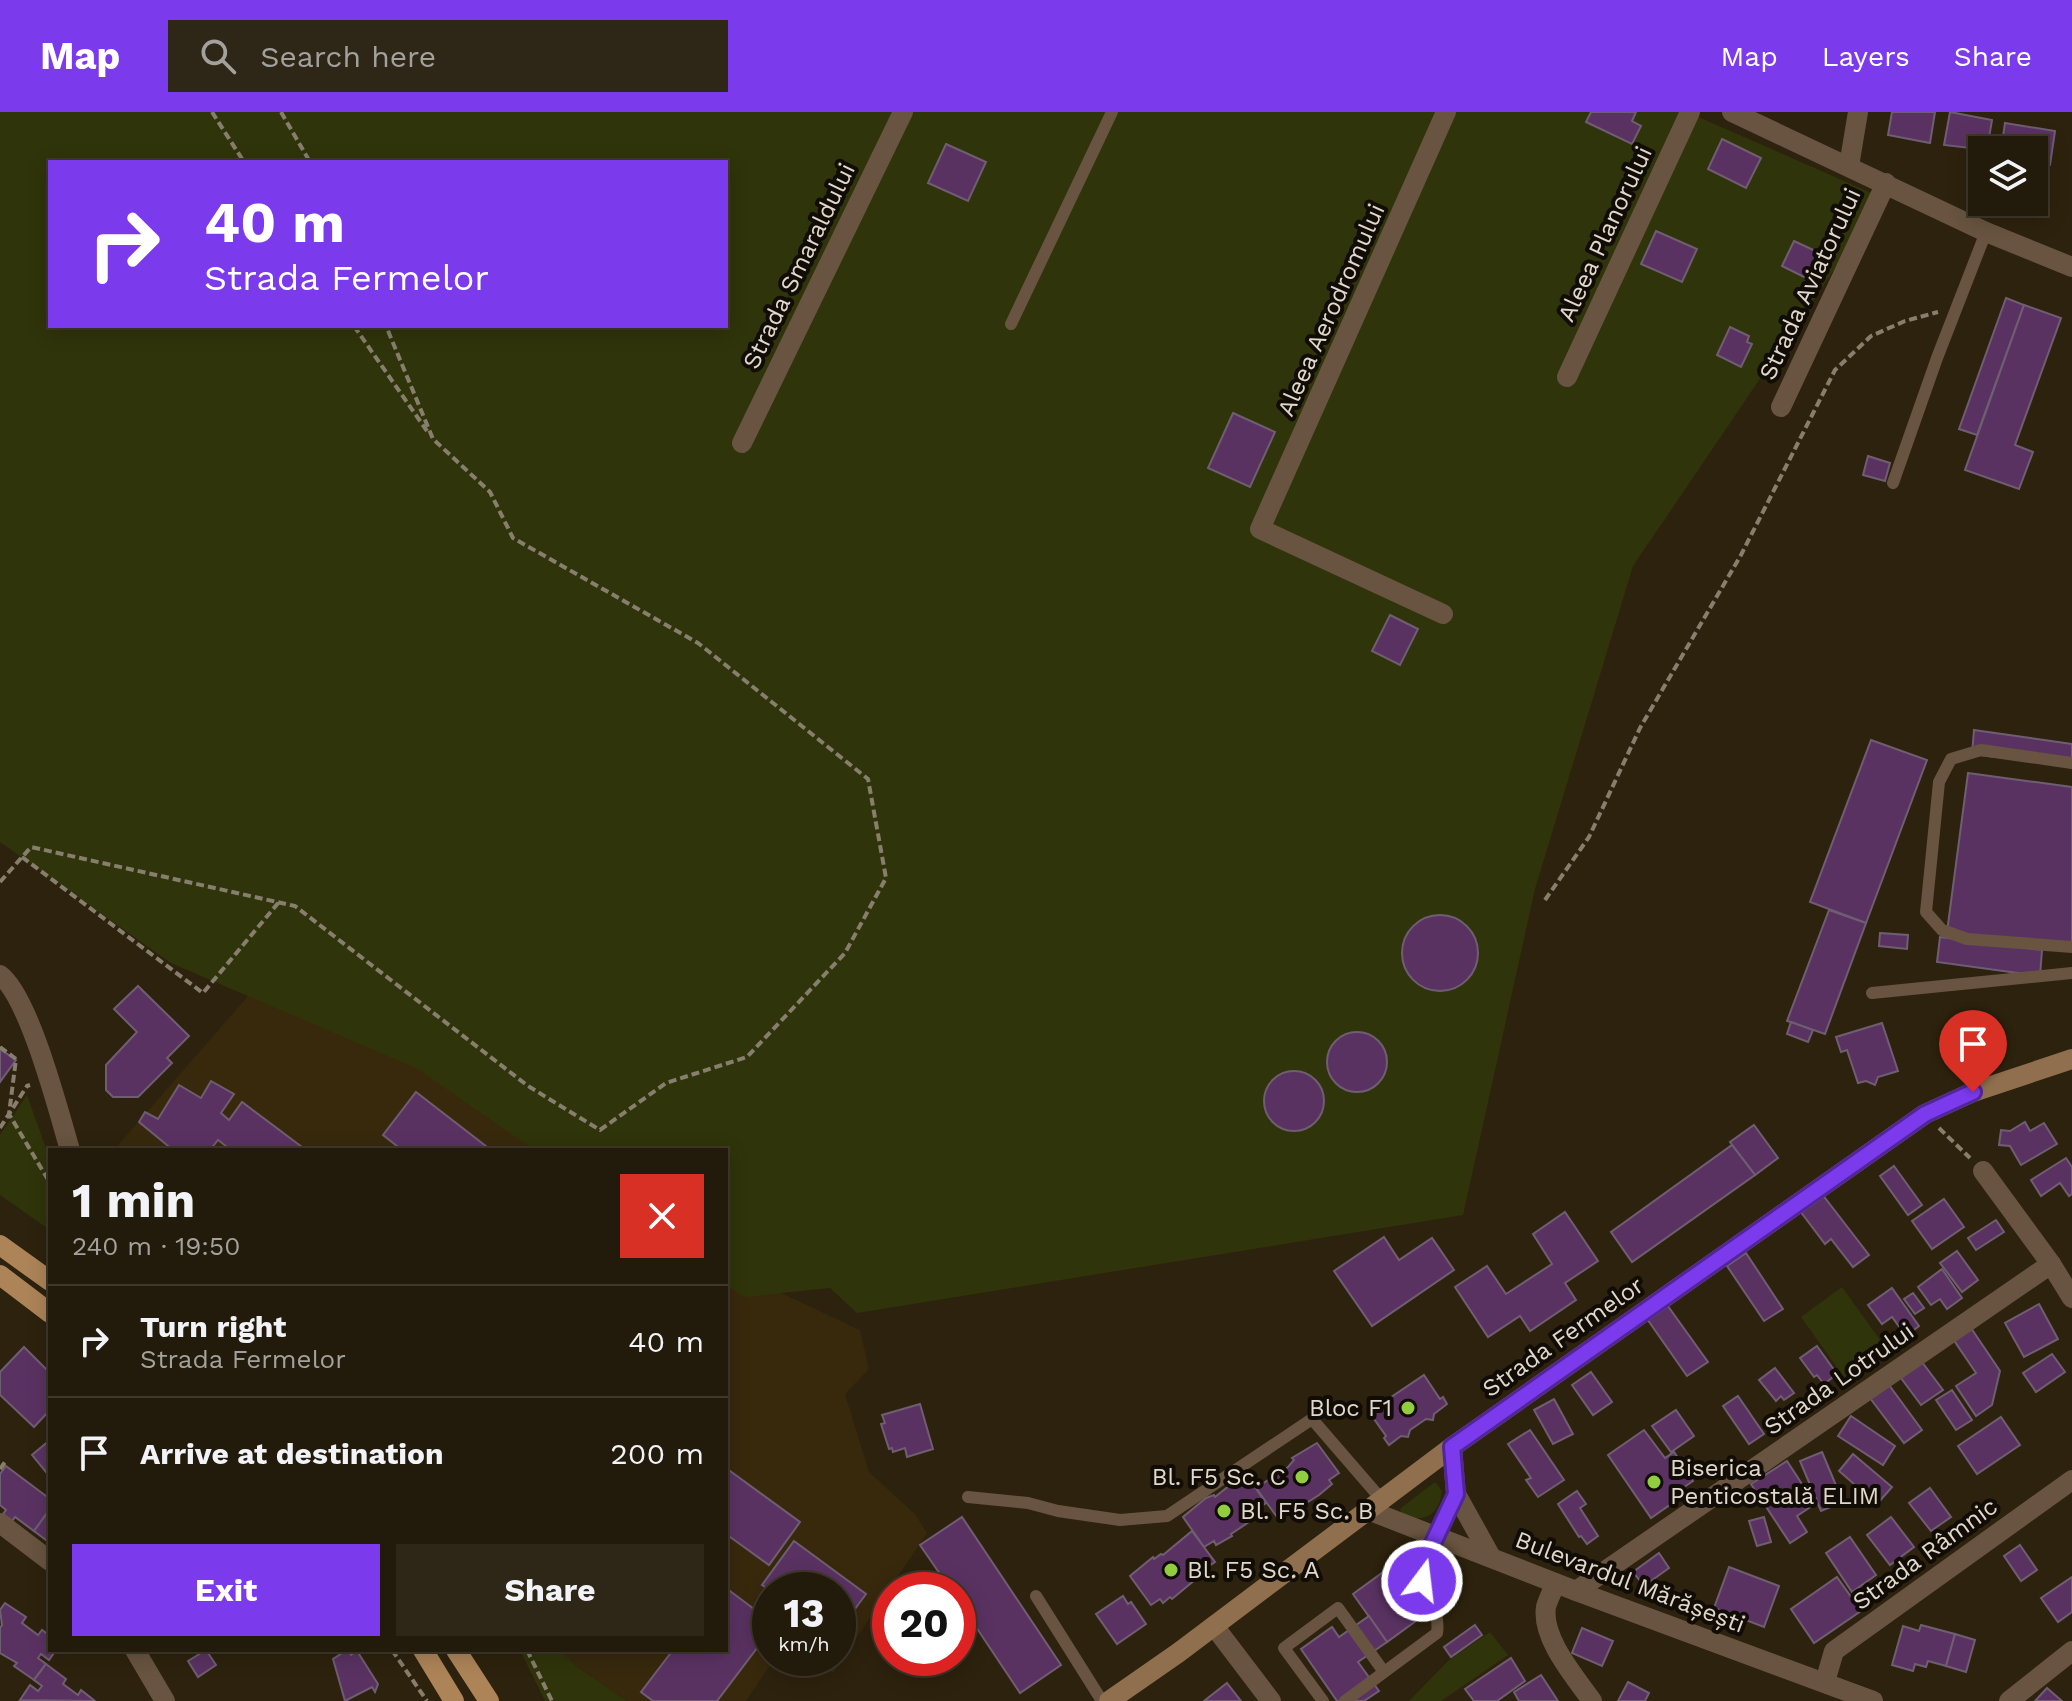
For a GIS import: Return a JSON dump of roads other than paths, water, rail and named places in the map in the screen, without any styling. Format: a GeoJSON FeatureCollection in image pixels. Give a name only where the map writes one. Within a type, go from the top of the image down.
{"type":"FeatureCollection","features":[{"type":"Feature","properties":{"kind":"main road"},"geometry":{"type":"LineString","coordinates":[[0,1245],[47,1277]]}},
{"type":"Feature","properties":{"kind":"main road"},"geometry":{"type":"LineString","coordinates":[[0,1275],[48,1311]]}},
{"type":"Feature","properties":{"kind":"main road"},"geometry":{"type":"LineString","coordinates":[[424,1652],[454,1701]]}},
{"type":"Feature","properties":{"kind":"main road"},"geometry":{"type":"LineString","coordinates":[[457,1652],[489,1701]]}},
{"type":"Feature","properties":{"kind":"street","name":"Strada Smaraldului"},"geometry":{"type":"LineString","coordinates":[[742,443],[903,112]]}},
{"type":"Feature","properties":{"kind":"street","name":"Aleea Aerodromului"},"geometry":{"type":"LineString","coordinates":[[1443,614],[1260,529],[1446,112]]}},
{"type":"Feature","properties":{"kind":"street","name":"Aleea Planorului"},"geometry":{"type":"LineString","coordinates":[[1567,377],[1690,112]]}},
{"type":"Feature","properties":{"kind":"street"},"geometry":{"type":"LineString","coordinates":[[1732,112],[1986,232],[2071,262]]}},
{"type":"Feature","properties":{"kind":"street"},"geometry":{"type":"LineString","coordinates":[[1849,166],[1858,112]]}},
{"type":"Feature","properties":{"kind":"street","name":"Strada Aviatorului"},"geometry":{"type":"LineString","coordinates":[[1781,407],[1886,183]]}},
{"type":"Feature","properties":{"kind":"street"},"geometry":{"type":"LineString","coordinates":[[0,975],[17,994],[49,1079],[69,1148]]}},
{"type":"Feature","properties":{"kind":"street","name":"Strada Fermelor"},"geometry":{"type":"LineString","coordinates":[[1109,1701],[1452,1447],[1925,1114],[1973,1092],[2072,1059]]}},
{"type":"Feature","properties":{"kind":"street"},"geometry":{"type":"LineString","coordinates":[[1983,1171],[2061,1268],[2072,1298]]}},
{"type":"Feature","properties":{"kind":"street","name":"Strada Lotrului"},"geometry":{"type":"LineString","coordinates":[[1576,1591],[2061,1268]]}},
{"type":"Feature","properties":{"kind":"street"},"geometry":{"type":"LineString","coordinates":[[1452,1447],[1456,1494],[1491,1557]]}},
{"type":"Feature","properties":{"kind":"street","name":"Strada Râmnic"},"geometry":{"type":"LineString","coordinates":[[1825,1682],[1834,1651],[2072,1480]]}},
{"type":"Feature","properties":{"kind":"street","name":"Bulevardul Mărășești"},"geometry":{"type":"LineString","coordinates":[[1375,1505],[1435,1535],[1555,1583],[1873,1701]]}},
{"type":"Feature","properties":{"kind":"street"},"geometry":{"type":"LineString","coordinates":[[0,1523],[48,1559]]}},
{"type":"Feature","properties":{"kind":"street"},"geometry":{"type":"LineString","coordinates":[[1555,1583],[1546,1607],[1547,1625],[1556,1648],[1592,1701]]}},
{"type":"Feature","properties":{"kind":"street"},"geometry":{"type":"LineString","coordinates":[[1214,1626],[1271,1701]]}},
{"type":"Feature","properties":{"kind":"street"},"geometry":{"type":"LineString","coordinates":[[2009,1701],[2072,1651]]}},
{"type":"Feature","properties":{"kind":"street"},"geometry":{"type":"LineString","coordinates":[[136,1652],[165,1701]]}},
{"type":"Feature","properties":{"kind":"lane"},"geometry":{"type":"LineString","coordinates":[[1011,324],[1112,112]]}},
{"type":"Feature","properties":{"kind":"lane"},"geometry":{"type":"LineString","coordinates":[[1893,483],[1986,232]]}},
{"type":"Feature","properties":{"kind":"lane"},"geometry":{"type":"LineString","coordinates":[[2072,763],[1981,750],[1951,759],[1939,782],[1926,912],[1942,930],[1967,939],[2072,947]]}},
{"type":"Feature","properties":{"kind":"lane"},"geometry":{"type":"LineString","coordinates":[[1872,993],[2072,973]]}},
{"type":"Feature","properties":{"kind":"lane"},"geometry":{"type":"LineString","coordinates":[[968,1497],[1028,1503],[1058,1511],[1120,1520],[1167,1516],[1312,1419],[1375,1505]]}},
{"type":"Feature","properties":{"kind":"lane"},"geometry":{"type":"LineString","coordinates":[[1345,1701],[1437,1633],[1439,1618],[1422,1581],[1425,1560],[1456,1494]]}},
{"type":"Feature","properties":{"kind":"lane"},"geometry":{"type":"LineString","coordinates":[[1036,1596],[1102,1701]]}},
{"type":"Feature","properties":{"kind":"lane"},"geometry":{"type":"LineString","coordinates":[[1323,1701],[1284,1648],[1338,1608],[1384,1672]]}},
{"type":"Feature","properties":{"kind":"place","name":"Bloc F1"},"geometry":{"type":"Point","coordinates":[1408,1408]}},
{"type":"Feature","properties":{"kind":"place","name":"Bl. F5 Sc. C"},"geometry":{"type":"Point","coordinates":[1302,1477]}},
{"type":"Feature","properties":{"kind":"place","name":"Biserica Penticostală ELIM"},"geometry":{"type":"Point","coordinates":[1654,1482]}},
{"type":"Feature","properties":{"kind":"place","name":"Bl. F5 Sc. B"},"geometry":{"type":"Point","coordinates":[1224,1511]}},
{"type":"Feature","properties":{"kind":"place","name":"Bl. F5 Sc. A"},"geometry":{"type":"Point","coordinates":[1171,1570]}}]}
